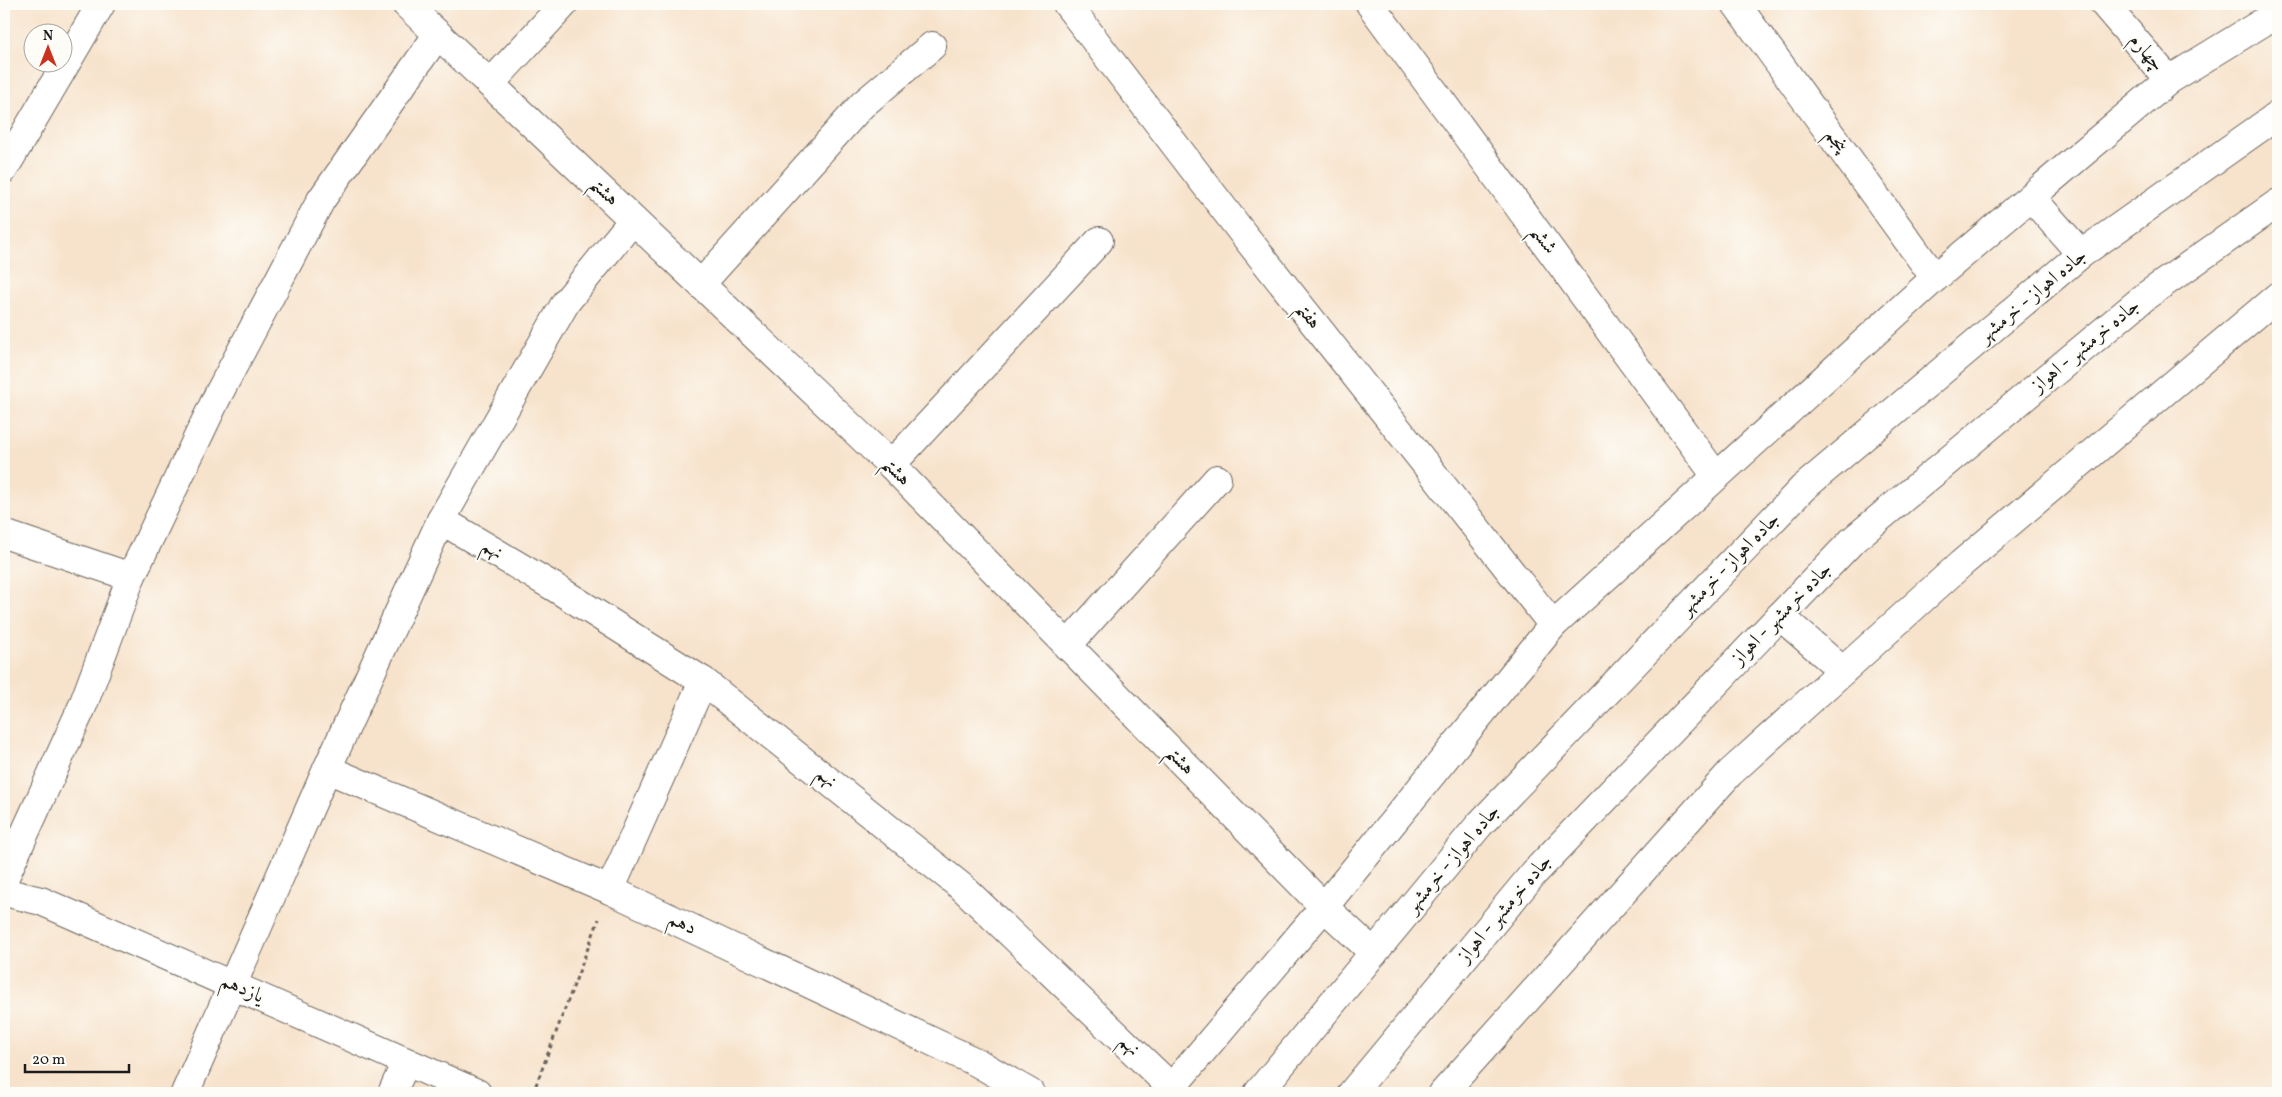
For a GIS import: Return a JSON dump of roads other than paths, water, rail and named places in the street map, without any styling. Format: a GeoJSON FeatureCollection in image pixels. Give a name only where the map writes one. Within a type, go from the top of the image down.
{"type":"FeatureCollection","features":[{"type":"Feature","properties":{"kind":"main road"},"geometry":{"type":"LineString","coordinates":[[4,169],[101,4]]}},
{"type":"Feature","properties":{"kind":"main road","name":"هشتم"},"geometry":{"type":"LineString","coordinates":[[406,4],[891,465],[1324,908],[1374,953]]}},
{"type":"Feature","properties":{"kind":"main road"},"geometry":{"type":"LineString","coordinates":[[490,84],[564,4]]}},
{"type":"Feature","properties":{"kind":"main road","name":"هفتم"},"geometry":{"type":"LineString","coordinates":[[1067,4],[1244,235],[1553,625]]}},
{"type":"Feature","properties":{"kind":"main road","name":"ششم"},"geometry":{"type":"LineString","coordinates":[[1370,4],[1716,476]]}},
{"type":"Feature","properties":{"kind":"main road","name":"پنجم"},"geometry":{"type":"LineString","coordinates":[[1736,4],[1935,278]]}},
{"type":"Feature","properties":{"kind":"main road","name":"چهارم"},"geometry":{"type":"LineString","coordinates":[[2104,4],[2169,80]]}},
{"type":"Feature","properties":{"kind":"main road"},"geometry":{"type":"LineString","coordinates":[[1169,1090],[1324,908],[1553,625],[1935,278],[2169,80],[2278,14]]}},
{"type":"Feature","properties":{"kind":"main road"},"geometry":{"type":"LineString","coordinates":[[4,879],[83,705],[131,577],[218,395],[321,200],[438,34]]}},
{"type":"Feature","properties":{"kind":"main road"},"geometry":{"type":"LineString","coordinates":[[701,284],[862,105],[932,46]]}},
{"type":"Feature","properties":{"kind":"main road","name":"جاده اهواز - خرمشهر"},"geometry":{"type":"LineString","coordinates":[[1258,1093],[1480,824],[1803,488],[2081,254],[2278,115]]}},
{"type":"Feature","properties":{"kind":"main road"},"geometry":{"type":"LineString","coordinates":[[2031,197],[2081,254]]}},
{"type":"Feature","properties":{"kind":"main road","name":"جاده خرمشهر - اهواز"},"geometry":{"type":"LineString","coordinates":[[1352,1093],[1534,872],[1853,540],[2147,295],[2278,203]]}},
{"type":"Feature","properties":{"kind":"main road"},"geometry":{"type":"LineString","coordinates":[[185,1093],[327,769],[441,520],[566,302],[633,220]]}},
{"type":"Feature","properties":{"kind":"main road"},"geometry":{"type":"LineString","coordinates":[[891,465],[1099,241]]}},
{"type":"Feature","properties":{"kind":"main road"},"geometry":{"type":"LineString","coordinates":[[1443,1093],[1730,773],[1961,564],[2278,296]]}},
{"type":"Feature","properties":{"kind":"main road"},"geometry":{"type":"LineString","coordinates":[[1067,646],[1217,480]]}},
{"type":"Feature","properties":{"kind":"main road","name":"نهم"},"geometry":{"type":"LineString","coordinates":[[441,520],[562,592],[703,681],[964,888],[1169,1090]]}},
{"type":"Feature","properties":{"kind":"main road"},"geometry":{"type":"LineString","coordinates":[[4,534],[131,577]]}},
{"type":"Feature","properties":{"kind":"main road"},"geometry":{"type":"LineString","coordinates":[[1780,616],[1843,671]]}},
{"type":"Feature","properties":{"kind":"main road"},"geometry":{"type":"LineString","coordinates":[[610,890],[703,681]]}},
{"type":"Feature","properties":{"kind":"main road","name":"دهم"},"geometry":{"type":"LineString","coordinates":[[327,769],[610,890],[978,1063],[1030,1093]]}},
{"type":"Feature","properties":{"kind":"main road","name":"یازدهم"},"geometry":{"type":"LineString","coordinates":[[4,892],[41,901],[477,1093]]}},
{"type":"Feature","properties":{"kind":"main road"},"geometry":{"type":"LineString","coordinates":[[392,1093],[406,1062]]}}]}
